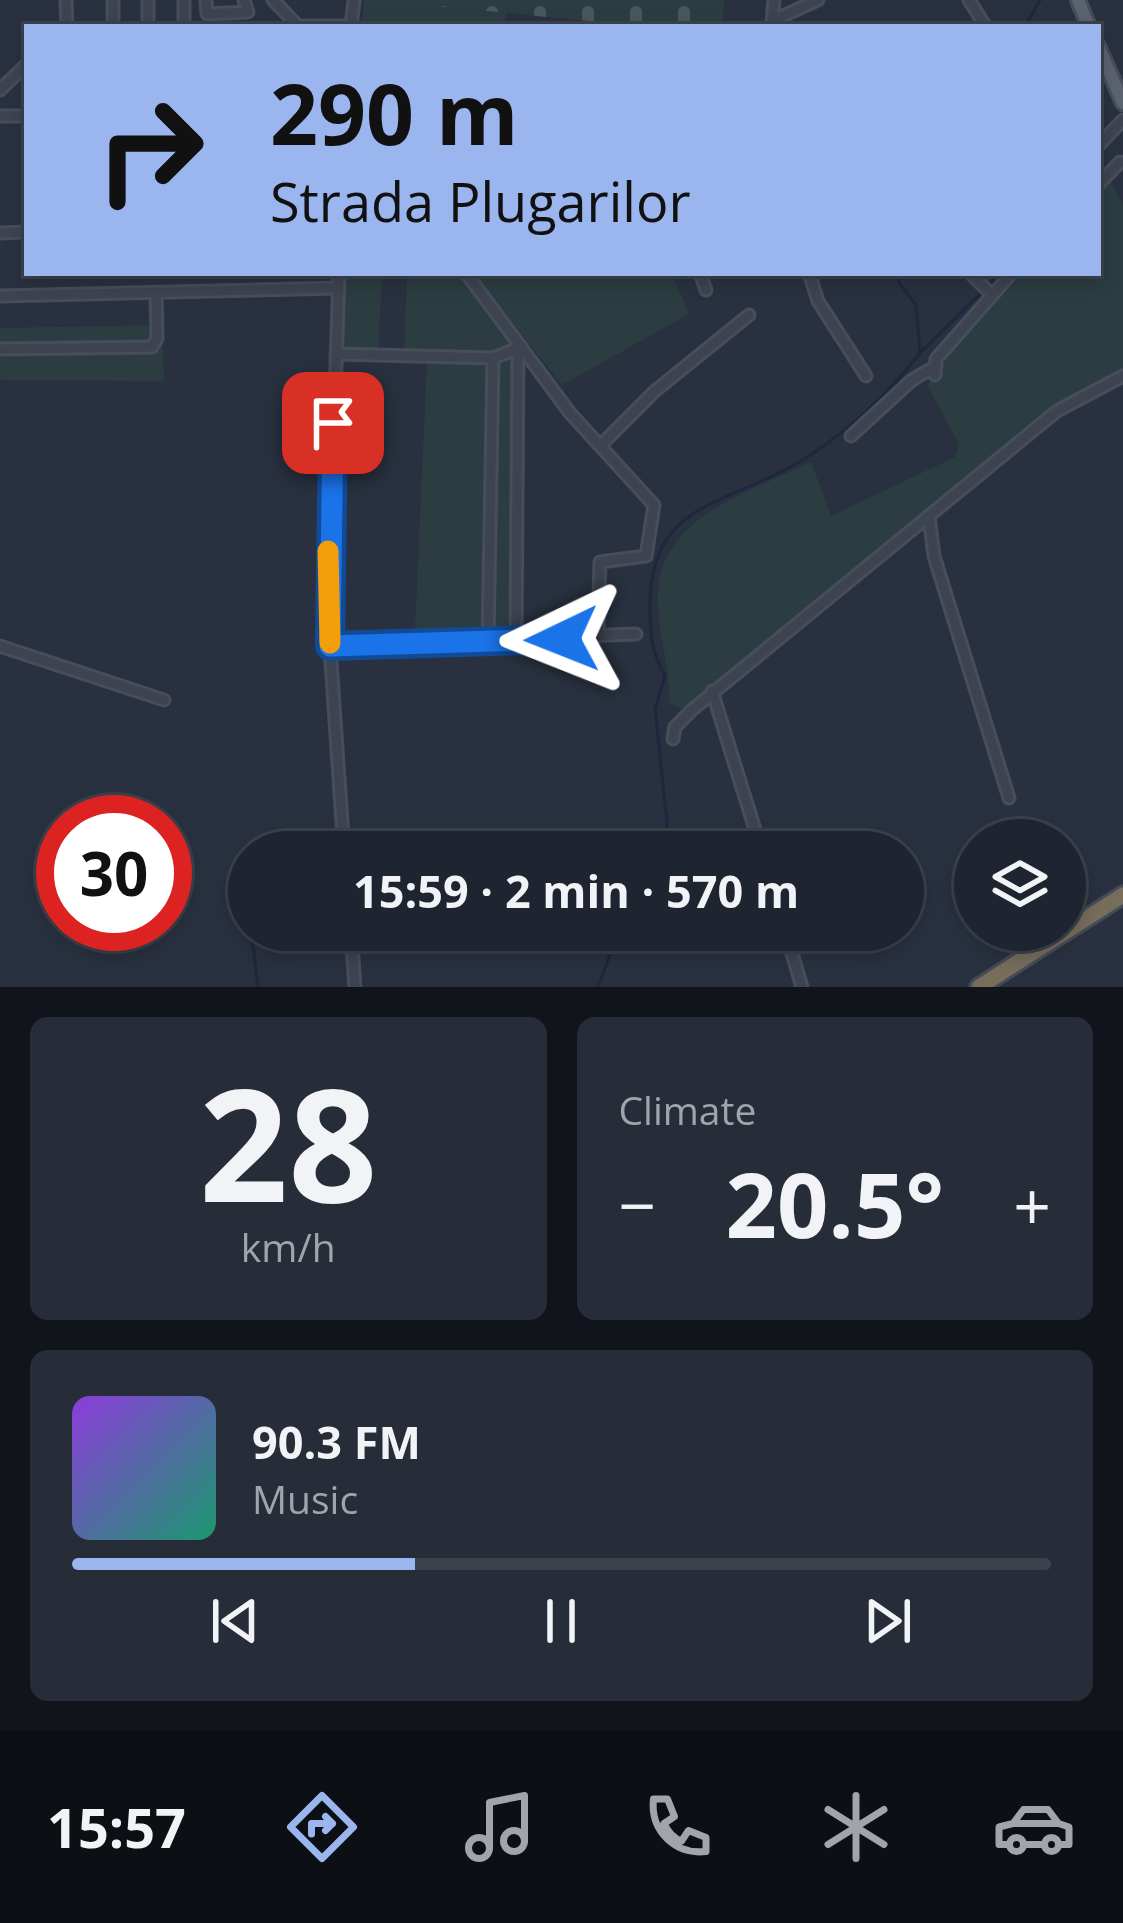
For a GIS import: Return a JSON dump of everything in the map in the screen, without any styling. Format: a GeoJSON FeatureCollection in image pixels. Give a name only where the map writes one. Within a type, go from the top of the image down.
{"type":"FeatureCollection","features":[{"type":"Feature","properties":{"kind":"highway"},"geometry":{"type":"LineString","coordinates":[[979,987],[1123,898]]}},
{"type":"Feature","properties":{"kind":"highway"},"geometry":{"type":"LineString","coordinates":[[990,987],[1123,898]]}},
{"type":"Feature","properties":{"kind":"main road"},"geometry":{"type":"LineString","coordinates":[[1101,53],[1123,103]]}},
{"type":"Feature","properties":{"kind":"street"},"geometry":{"type":"LineString","coordinates":[[206,0],[207,14],[248,12],[244,0]]}},
{"type":"Feature","properties":{"kind":"street"},"geometry":{"type":"LineString","coordinates":[[273,0],[293,24]]}},
{"type":"Feature","properties":{"kind":"street"},"geometry":{"type":"LineString","coordinates":[[772,24],[774,0]]}},
{"type":"Feature","properties":{"kind":"street"},"geometry":{"type":"LineString","coordinates":[[772,24],[818,0]]}},
{"type":"Feature","properties":{"kind":"street"},"geometry":{"type":"LineString","coordinates":[[0,90],[8,88],[24,65]]}},
{"type":"Feature","properties":{"kind":"street"},"geometry":{"type":"LineString","coordinates":[[1101,143],[1123,120]]}},
{"type":"Feature","properties":{"kind":"street"},"geometry":{"type":"LineString","coordinates":[[1122,161],[1123,178]]}},
{"type":"Feature","properties":{"kind":"street"},"geometry":{"type":"LineString","coordinates":[[339,276],[330,646],[343,831]]}},
{"type":"Feature","properties":{"kind":"street"},"geometry":{"type":"LineString","coordinates":[[468,276],[570,413],[650,496],[655,514],[646,556],[604,559],[599,566],[598,636]]}},
{"type":"Feature","properties":{"kind":"street"},"geometry":{"type":"LineString","coordinates":[[701,276],[706,290]]}},
{"type":"Feature","properties":{"kind":"street"},"geometry":{"type":"LineString","coordinates":[[810,276],[818,301],[866,376]]}},
{"type":"Feature","properties":{"kind":"street"},"geometry":{"type":"LineString","coordinates":[[974,276],[992,294]]}},
{"type":"Feature","properties":{"kind":"street"},"geometry":{"type":"LineString","coordinates":[[851,436],[912,380],[935,371],[936,358],[1009,276]]}},
{"type":"Feature","properties":{"kind":"street"},"geometry":{"type":"LineString","coordinates":[[0,296],[339,288]]}},
{"type":"Feature","properties":{"kind":"street"},"geometry":{"type":"LineString","coordinates":[[0,349],[152,347],[158,338],[156,292]]}},
{"type":"Feature","properties":{"kind":"street"},"geometry":{"type":"LineString","coordinates":[[601,445],[655,391],[749,315]]}},
{"type":"Feature","properties":{"kind":"street"},"geometry":{"type":"LineString","coordinates":[[336,354],[493,358],[520,347]]}},
{"type":"Feature","properties":{"kind":"street"},"geometry":{"type":"LineString","coordinates":[[516,641],[520,347]]}},
{"type":"Feature","properties":{"kind":"street"},"geometry":{"type":"LineString","coordinates":[[488,642],[493,358]]}},
{"type":"Feature","properties":{"kind":"street"},"geometry":{"type":"LineString","coordinates":[[673,739],[675,727],[712,691],[1057,411],[1123,376]]}},
{"type":"Feature","properties":{"kind":"street"},"geometry":{"type":"LineString","coordinates":[[928,516],[934,556],[1009,798]]}},
{"type":"Feature","properties":{"kind":"street"},"geometry":{"type":"LineString","coordinates":[[330,646],[636,634]]}},
{"type":"Feature","properties":{"kind":"street"},"geometry":{"type":"LineString","coordinates":[[0,646],[164,700]]}},
{"type":"Feature","properties":{"kind":"street"},"geometry":{"type":"LineString","coordinates":[[712,691],[755,831]]}},
{"type":"Feature","properties":{"kind":"street"},"geometry":{"type":"LineString","coordinates":[[352,951],[355,987]]}},
{"type":"Feature","properties":{"kind":"street"},"geometry":{"type":"LineString","coordinates":[[791,951],[802,987]]}},
{"type":"Feature","properties":{"kind":"green space"},"geometry":{"type":"Polygon","coordinates":[[[364,0],[507,13],[504,24],[361,24],[364,0]]]}},
{"type":"Feature","properties":{"kind":"green space"},"geometry":{"type":"Polygon","coordinates":[[[372,0],[724,0],[722,24],[620,24],[372,0]]]}},
{"type":"Feature","properties":{"kind":"green space"},"geometry":{"type":"Polygon","coordinates":[[[1111,181],[1123,205],[1123,374],[1059,404],[684,711],[669,702],[658,592],[663,566],[675,544],[714,509],[811,462],[831,516],[955,457],[959,444],[927,385],[957,343],[1021,276],[1101,276],[1101,192],[1111,181]]]}},
{"type":"Feature","properties":{"kind":"green space"},"geometry":{"type":"Polygon","coordinates":[[[346,276],[382,276],[378,353],[343,351],[346,276]]]}},
{"type":"Feature","properties":{"kind":"green space"},"geometry":{"type":"Polygon","coordinates":[[[407,276],[462,276],[515,345],[493,353],[404,352],[407,276]]]}},
{"type":"Feature","properties":{"kind":"green space"},"geometry":{"type":"Polygon","coordinates":[[[475,276],[673,276],[689,314],[562,385],[475,276]]]}},
{"type":"Feature","properties":{"kind":"green space"},"geometry":{"type":"Polygon","coordinates":[[[162,325],[164,381],[0,380],[0,328],[162,325]]]}},
{"type":"Feature","properties":{"kind":"green space"},"geometry":{"type":"Polygon","coordinates":[[[515,351],[513,638],[491,639],[485,628],[415,629],[427,362],[490,362],[515,351]]]}},
{"type":"Feature","properties":{"kind":"waterway"},"geometry":{"type":"LineString","coordinates":[[1027,24],[1040,0]]}},
{"type":"Feature","properties":{"kind":"waterway"},"geometry":{"type":"LineString","coordinates":[[1101,175],[1109,167]]}},
{"type":"Feature","properties":{"kind":"waterway"},"geometry":{"type":"LineString","coordinates":[[666,831],[655,709],[665,676],[654,650],[650,615],[653,571],[663,546],[677,526],[696,512],[796,464],[831,441],[907,369],[920,353],[916,305],[899,283],[900,276]]}},
{"type":"Feature","properties":{"kind":"waterway"},"geometry":{"type":"LineString","coordinates":[[989,285],[998,276]]}},
{"type":"Feature","properties":{"kind":"waterway"},"geometry":{"type":"LineString","coordinates":[[920,353],[982,292]]}},
{"type":"Feature","properties":{"kind":"waterway"},"geometry":{"type":"LineString","coordinates":[[254,951],[258,987]]}},
{"type":"Feature","properties":{"kind":"waterway"},"geometry":{"type":"LineString","coordinates":[[598,987],[611,951]]}},
{"type":"Feature","properties":{"kind":"slow traffic"},"geometry":{"type":"LineString","coordinates":[[328,551],[330,643]]}},
{"type":"Feature","properties":{"kind":"route"},"geometry":{"type":"LineString","coordinates":[[333,423],[330,646],[562,639]]}}]}
